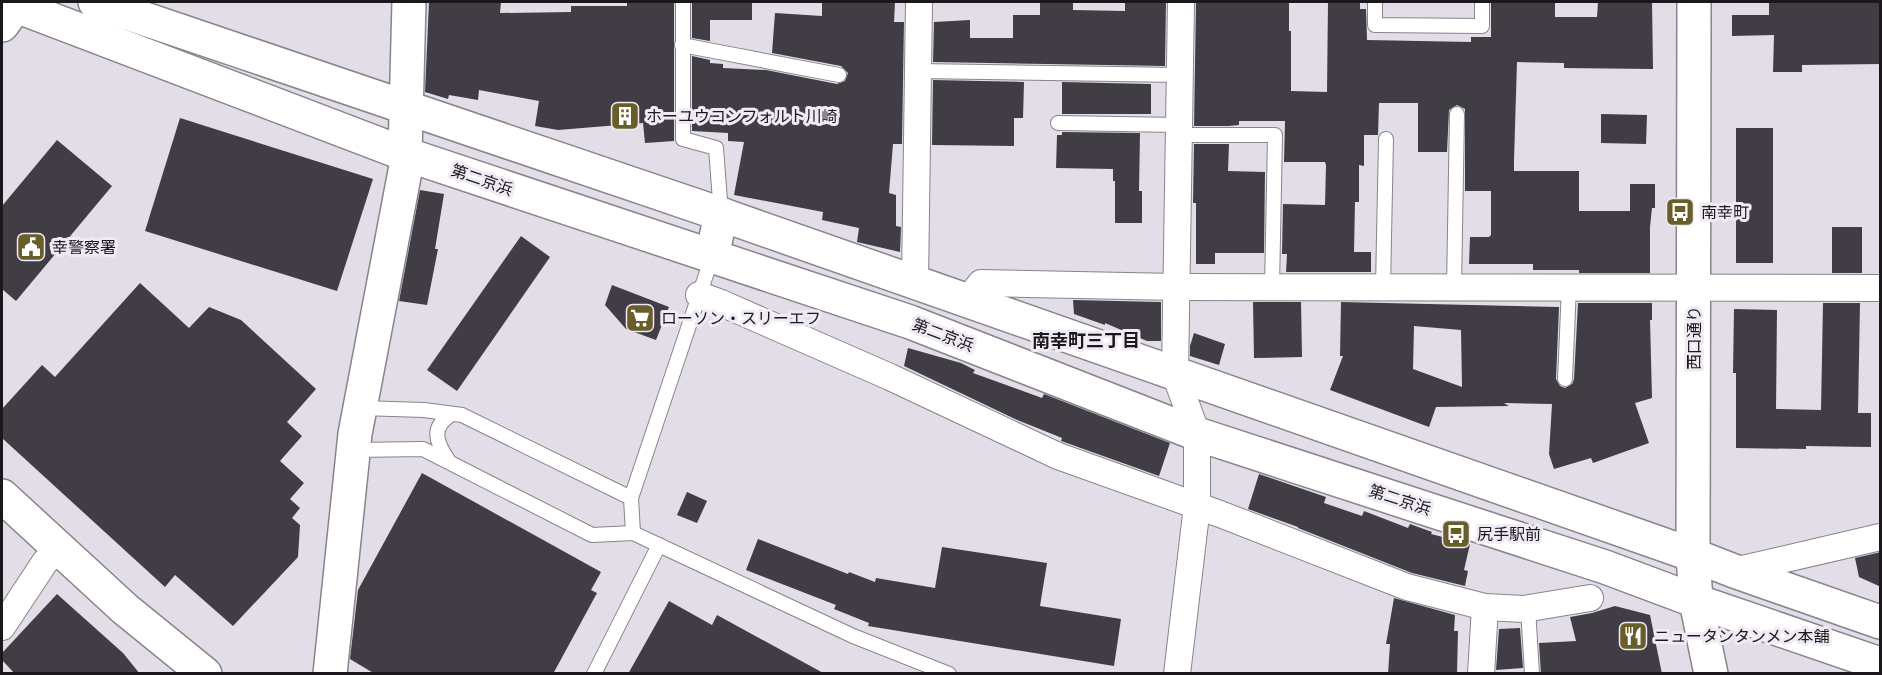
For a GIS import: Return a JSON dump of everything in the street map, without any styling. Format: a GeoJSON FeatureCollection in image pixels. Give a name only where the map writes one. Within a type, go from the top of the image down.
{"type":"FeatureCollection","features":[{"type":"Feature","properties":{"kind":"main road"},"geometry":{"type":"LineString","coordinates":[[95,2],[915,281],[1881,622]]}},
{"type":"Feature","properties":{"kind":"main road"},"geometry":{"type":"LineString","coordinates":[[330,674],[353,450],[406,166],[409,2]]}},
{"type":"Feature","properties":{"kind":"main road","name":"西口通り"},"geometry":{"type":"LineString","coordinates":[[1694,2],[1693,555],[1695,601],[1711,674]]}},
{"type":"Feature","properties":{"kind":"main road","name":"第二京浜"},"geometry":{"type":"LineString","coordinates":[[11,8],[405,154],[910,322],[1197,434],[1605,567],[1695,601],[1881,663]]}},
{"type":"Feature","properties":{"kind":"main road"},"geometry":{"type":"LineString","coordinates":[[712,257],[721,214]]}},
{"type":"Feature","properties":{"kind":"main road"},"geometry":{"type":"LineString","coordinates":[[2,496],[125,609],[205,674]]}},
{"type":"Feature","properties":{"kind":"street"},"geometry":{"type":"LineString","coordinates":[[915,281],[919,2]]}},
{"type":"Feature","properties":{"kind":"street"},"geometry":{"type":"LineString","coordinates":[[1177,674],[1197,506],[1197,434],[1175,374],[1181,2]]}},
{"type":"Feature","properties":{"kind":"street"},"geometry":{"type":"LineString","coordinates":[[967,300],[981,283],[1176,287],[1881,288]]}},
{"type":"Feature","properties":{"kind":"street"},"geometry":{"type":"LineString","coordinates":[[699,295],[890,377],[1058,456],[1197,506],[1407,587],[1485,607],[1528,609],[1590,598]]}},
{"type":"Feature","properties":{"kind":"street"},"geometry":{"type":"LineString","coordinates":[[1734,571],[1881,537]]}},
{"type":"Feature","properties":{"kind":"street"},"geometry":{"type":"LineString","coordinates":[[2,627],[45,562],[60,548]]}},
{"type":"Feature","properties":{"kind":"street"},"geometry":{"type":"LineString","coordinates":[[1481,674],[1485,607]]}},
{"type":"Feature","properties":{"kind":"lane"},"geometry":{"type":"LineString","coordinates":[[683,2],[683,139],[716,148],[721,214]]}},
{"type":"Feature","properties":{"kind":"lane"},"geometry":{"type":"LineString","coordinates":[[1376,2],[1375,25],[1482,26],[1482,2]]}},
{"type":"Feature","properties":{"kind":"lane"},"geometry":{"type":"LineString","coordinates":[[682,45],[839,75]]}},
{"type":"Feature","properties":{"kind":"lane"},"geometry":{"type":"LineString","coordinates":[[918,71],[1180,75]]}},
{"type":"Feature","properties":{"kind":"lane"},"geometry":{"type":"LineString","coordinates":[[1454,288],[1457,114]]}},
{"type":"Feature","properties":{"kind":"lane"},"geometry":{"type":"LineString","coordinates":[[1058,123],[1275,135],[1272,287]]}},
{"type":"Feature","properties":{"kind":"lane"},"geometry":{"type":"LineString","coordinates":[[1383,288],[1386,139]]}},
{"type":"Feature","properties":{"kind":"lane"},"geometry":{"type":"LineString","coordinates":[[633,533],[630,498],[712,257]]}},
{"type":"Feature","properties":{"kind":"lane"},"geometry":{"type":"LineString","coordinates":[[1565,379],[1569,286]]}},
{"type":"Feature","properties":{"kind":"lane"},"geometry":{"type":"LineString","coordinates":[[360,408],[424,410],[462,415],[630,498]]}},
{"type":"Feature","properties":{"kind":"lane"},"geometry":{"type":"LineString","coordinates":[[449,462],[438,445],[437,431],[442,420],[452,414]]}},
{"type":"Feature","properties":{"kind":"lane"},"geometry":{"type":"LineString","coordinates":[[353,450],[423,449],[592,535],[633,533],[853,636],[949,674]]}},
{"type":"Feature","properties":{"kind":"lane"},"geometry":{"type":"LineString","coordinates":[[594,674],[659,545]]}},
{"type":"Feature","properties":{"kind":"lane"},"geometry":{"type":"LineString","coordinates":[[1528,609],[1532,674]]}},
{"type":"Feature","properties":{"kind":"building"},"geometry":{"type":"Polygon","coordinates":[[[429,2],[501,2],[500,13],[571,12],[571,6],[627,6],[627,2],[674,2],[674,141],[645,143],[643,123],[558,130],[535,126],[539,101],[479,90],[478,100],[449,95],[448,99],[425,92],[429,2]]]}},
{"type":"Feature","properties":{"kind":"building"},"geometry":{"type":"Polygon","coordinates":[[[692,2],[752,2],[752,20],[710,20],[710,41],[692,38],[692,2]]]}},
{"type":"Feature","properties":{"kind":"building"},"geometry":{"type":"Polygon","coordinates":[[[822,2],[895,2],[894,22],[904,22],[902,144],[893,144],[889,193],[896,195],[896,226],[901,227],[900,252],[857,242],[859,228],[822,220],[823,212],[734,195],[744,142],[728,141],[728,133],[692,131],[692,56],[710,60],[710,63],[723,64],[723,68],[766,70],[837,84],[845,81],[848,73],[841,66],[772,53],[775,13],[822,16],[822,2]]]}},
{"type":"Feature","properties":{"kind":"building"},"geometry":{"type":"Polygon","coordinates":[[[1040,2],[1073,2],[1073,10],[1125,11],[1125,2],[1166,2],[1165,66],[933,62],[934,22],[970,20],[970,38],[1013,38],[1013,15],[1040,15],[1040,2]]]}},
{"type":"Feature","properties":{"kind":"building"},"geometry":{"type":"Polygon","coordinates":[[[1196,2],[1289,2],[1291,91],[1327,92],[1328,2],[1360,2],[1360,9],[1366,9],[1367,40],[1471,42],[1471,37],[1491,37],[1491,2],[1555,2],[1555,17],[1597,17],[1598,2],[1652,2],[1653,69],[1564,68],[1564,63],[1517,62],[1514,160],[1514,171],[1579,171],[1579,211],[1630,211],[1630,184],[1655,184],[1655,208],[1652,208],[1650,227],[1650,273],[1579,273],[1579,270],[1533,270],[1533,264],[1469,264],[1470,237],[1489,237],[1491,235],[1491,191],[1465,191],[1465,109],[1457,105],[1449,110],[1447,152],[1418,152],[1418,103],[1379,103],[1378,135],[1364,135],[1364,166],[1359,165],[1359,202],[1355,202],[1354,252],[1371,252],[1371,272],[1286,272],[1287,254],[1282,254],[1283,204],[1325,205],[1325,162],[1284,162],[1285,121],[1239,121],[1239,125],[1194,126],[1196,2]]]}},
{"type":"Feature","properties":{"kind":"building"},"geometry":{"type":"Polygon","coordinates":[[[1769,2],[1880,2],[1881,64],[1802,65],[1802,72],[1773,72],[1774,35],[1732,36],[1732,15],[1769,15],[1769,2]]]}},
{"type":"Feature","properties":{"kind":"building"},"geometry":{"type":"Polygon","coordinates":[[[933,80],[1024,82],[1023,118],[1014,118],[1014,146],[932,145],[933,80]]]}},
{"type":"Feature","properties":{"kind":"building"},"geometry":{"type":"Polygon","coordinates":[[[1062,82],[1151,84],[1151,114],[1062,114],[1062,82]]]}},
{"type":"Feature","properties":{"kind":"building"},"geometry":{"type":"Polygon","coordinates":[[[1601,114],[1647,115],[1646,144],[1601,143],[1601,114]]]}},
{"type":"Feature","properties":{"kind":"building"},"geometry":{"type":"Polygon","coordinates":[[[180,118],[373,179],[337,291],[145,231],[180,118]]]}},
{"type":"Feature","properties":{"kind":"building"},"geometry":{"type":"Polygon","coordinates":[[[1736,128],[1773,128],[1773,263],[1736,263],[1736,128]]]}},
{"type":"Feature","properties":{"kind":"building"},"geometry":{"type":"Polygon","coordinates":[[[1062,132],[1140,133],[1139,191],[1142,191],[1142,223],[1115,223],[1113,169],[1056,168],[1057,135],[1062,135],[1062,132]]]}},
{"type":"Feature","properties":{"kind":"building","name":"幸警察署"},"geometry":{"type":"Polygon","coordinates":[[[57,140],[112,186],[16,301],[2,289],[2,206],[57,140]]]}},
{"type":"Feature","properties":{"kind":"building"},"geometry":{"type":"Polygon","coordinates":[[[1194,144],[1229,144],[1228,171],[1265,172],[1264,253],[1215,253],[1215,264],[1196,264],[1196,203],[1193,203],[1194,144]]]}},
{"type":"Feature","properties":{"kind":"building"},"geometry":{"type":"Polygon","coordinates":[[[420,190],[444,194],[435,249],[438,249],[427,305],[399,301],[420,190]]]}},
{"type":"Feature","properties":{"kind":"building"},"geometry":{"type":"Polygon","coordinates":[[[1832,227],[1862,227],[1862,273],[1832,273],[1832,227]]]}},
{"type":"Feature","properties":{"kind":"building"},"geometry":{"type":"Polygon","coordinates":[[[521,236],[550,257],[457,391],[427,370],[521,236]]]}},
{"type":"Feature","properties":{"kind":"building"},"geometry":{"type":"Polygon","coordinates":[[[140,283],[189,328],[209,307],[241,320],[316,389],[287,422],[302,436],[280,461],[304,483],[290,499],[300,508],[292,518],[300,525],[298,557],[233,626],[175,575],[165,587],[2,438],[2,409],[42,365],[55,377],[140,283]]]}},
{"type":"Feature","properties":{"kind":"building","name":"ローソン・スリーエフ"},"geometry":{"type":"Polygon","coordinates":[[[612,285],[669,307],[656,340],[626,329],[605,305],[612,285]]]}},
{"type":"Feature","properties":{"kind":"building"},"geometry":{"type":"Polygon","coordinates":[[[1073,300],[1161,302],[1161,341],[1147,341],[1105,323],[1105,325],[1074,314],[1073,300]]]}},
{"type":"Feature","properties":{"kind":"building"},"geometry":{"type":"Polygon","coordinates":[[[1253,302],[1301,302],[1302,357],[1254,358],[1253,302]]]}},
{"type":"Feature","properties":{"kind":"building"},"geometry":{"type":"Polygon","coordinates":[[[1341,302],[1559,307],[1556,379],[1560,386],[1565,388],[1572,384],[1574,379],[1578,303],[1652,303],[1652,320],[1650,320],[1652,398],[1635,403],[1649,443],[1593,463],[1591,458],[1554,469],[1549,454],[1552,404],[1504,403],[1509,406],[1436,407],[1429,427],[1330,390],[1343,356],[1340,356],[1341,302]],[[1414,326],[1413,369],[1462,387],[1461,330],[1414,326]]]}},
{"type":"Feature","properties":{"kind":"building"},"geometry":{"type":"Polygon","coordinates":[[[1823,303],[1860,303],[1858,413],[1871,413],[1871,447],[1736,448],[1736,373],[1733,373],[1734,309],[1777,310],[1776,409],[1821,410],[1823,303]]]}},
{"type":"Feature","properties":{"kind":"building"},"geometry":{"type":"Polygon","coordinates":[[[1194,333],[1225,344],[1219,365],[1190,356],[1194,333]]]}},
{"type":"Feature","properties":{"kind":"building"},"geometry":{"type":"Polygon","coordinates":[[[908,348],[961,363],[975,370],[973,373],[1042,398],[1044,394],[1170,443],[1159,476],[1061,441],[1062,438],[1015,419],[904,366],[908,348]]]}},
{"type":"Feature","properties":{"kind":"building"},"geometry":{"type":"Polygon","coordinates":[[[422,473],[601,572],[591,590],[597,593],[553,674],[375,674],[350,659],[358,590],[422,473]]]}},
{"type":"Feature","properties":{"kind":"building"},"geometry":{"type":"Polygon","coordinates":[[[1259,474],[1326,497],[1324,503],[1362,516],[1364,511],[1408,528],[1410,524],[1432,532],[1431,534],[1470,544],[1464,570],[1468,571],[1465,586],[1412,573],[1248,509],[1259,474]]]}},
{"type":"Feature","properties":{"kind":"building"},"geometry":{"type":"Polygon","coordinates":[[[687,492],[707,501],[697,523],[677,515],[687,492]]]}},
{"type":"Feature","properties":{"kind":"building"},"geometry":{"type":"Polygon","coordinates":[[[758,539],[848,574],[849,572],[875,582],[876,578],[935,588],[942,547],[1047,563],[1040,606],[1121,619],[1114,666],[868,626],[869,623],[834,609],[836,605],[746,570],[758,539]]]}},
{"type":"Feature","properties":{"kind":"building"},"geometry":{"type":"Polygon","coordinates":[[[1881,552],[1881,587],[1859,577],[1855,558],[1881,552]]]}},
{"type":"Feature","properties":{"kind":"building"},"geometry":{"type":"Polygon","coordinates":[[[57,594],[123,653],[140,674],[15,674],[2,660],[2,653],[57,594]]]}},
{"type":"Feature","properties":{"kind":"building"},"geometry":{"type":"Polygon","coordinates":[[[1394,598],[1455,615],[1454,631],[1458,631],[1457,674],[1388,674],[1390,644],[1386,644],[1394,598]]]}},
{"type":"Feature","properties":{"kind":"building"},"geometry":{"type":"Polygon","coordinates":[[[669,601],[712,625],[717,615],[825,674],[628,674],[669,601]]]}},
{"type":"Feature","properties":{"kind":"building"},"geometry":{"type":"Polygon","coordinates":[[[1615,606],[1650,615],[1662,674],[1541,674],[1539,643],[1576,641],[1570,617],[1615,606]]]}},
{"type":"Feature","properties":{"kind":"building"},"geometry":{"type":"Polygon","coordinates":[[[1520,628],[1523,668],[1496,670],[1499,629],[1520,628]]]}},
{"type":"Feature","properties":{"kind":"place","name":"ホーユウコンフォルト川崎"},"geometry":{"type":"Point","coordinates":[625,116]}},
{"type":"Feature","properties":{"kind":"place","name":"南幸町"},"geometry":{"type":"Point","coordinates":[1680,212]}},
{"type":"Feature","properties":{"kind":"place","name":"幸警察署"},"geometry":{"type":"Point","coordinates":[31,247]}},
{"type":"Feature","properties":{"kind":"place","name":"ローソン・スリーエフ"},"geometry":{"type":"Point","coordinates":[640,318]}},
{"type":"Feature","properties":{"kind":"place","name":"尻手駅前"},"geometry":{"type":"Point","coordinates":[1456,534]}},
{"type":"Feature","properties":{"kind":"place","name":"ニュータンタンメン本舗"},"geometry":{"type":"Point","coordinates":[1633,636]}},
{"type":"Feature","properties":{"kind":"district","name":"南幸町三丁目"},"geometry":{"type":"Point","coordinates":[1086,341]}}]}
